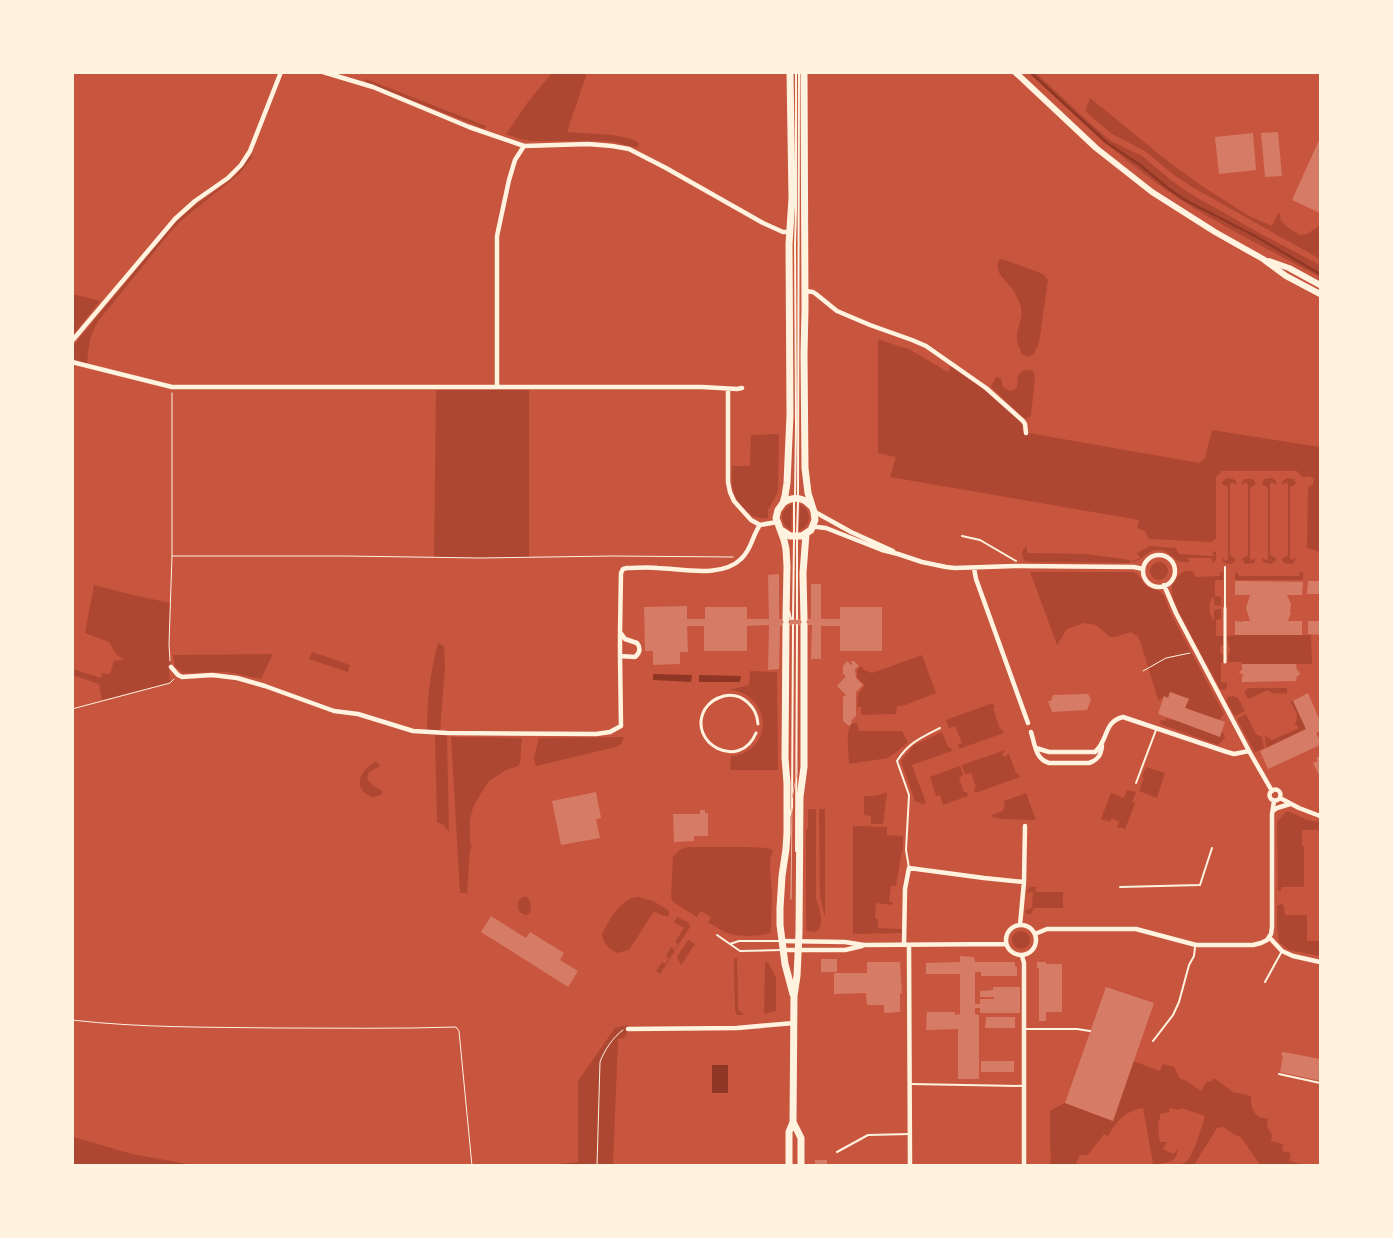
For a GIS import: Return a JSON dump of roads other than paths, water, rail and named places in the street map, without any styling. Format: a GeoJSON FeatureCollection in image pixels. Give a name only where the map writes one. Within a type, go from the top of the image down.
{"type":"FeatureCollection","features":[{"type":"Feature","properties":{"kind":"main road"},"geometry":{"type":"LineString","coordinates":[[790,72],[792,198],[789,232],[790,415],[787,483],[777,514],[777,522],[786,549],[787,604],[790,622],[785,758],[787,833],[780,905],[783,950],[794,996]]}},
{"type":"Feature","properties":{"kind":"main road"},"geometry":{"type":"LineString","coordinates":[[781,530],[787,535],[796,537],[806,534],[815,520],[814,510],[808,493],[805,468],[804,72]]}},
{"type":"Feature","properties":{"kind":"main road"},"geometry":{"type":"LineString","coordinates":[[1015,72],[1096,148],[1137,181],[1192,218],[1263,259],[1286,276],[1320,294]]}},
{"type":"Feature","properties":{"kind":"main road"},"geometry":{"type":"LineString","coordinates":[[1263,259],[1289,268],[1320,285]]}},
{"type":"Feature","properties":{"kind":"main road"},"geometry":{"type":"LineString","coordinates":[[782,503],[796,498],[805,500],[814,510]]}},
{"type":"Feature","properties":{"kind":"main road"},"geometry":{"type":"LineString","coordinates":[[789,1166],[789,1132],[793,1122],[794,996],[799,942],[800,797],[805,752],[800,622],[806,534]]}},
{"type":"Feature","properties":{"kind":"main road"},"geometry":{"type":"LineString","coordinates":[[793,1122],[801,1138],[801,1166]]}},
{"type":"Feature","properties":{"kind":"street"},"geometry":{"type":"LineString","coordinates":[[72,341],[175,219],[195,201],[228,178],[241,166],[250,151],[281,72]]}},
{"type":"Feature","properties":{"kind":"street"},"geometry":{"type":"LineString","coordinates":[[323,72],[373,88],[469,127],[524,146],[588,144],[629,149],[762,223],[783,232],[789,232]]}},
{"type":"Feature","properties":{"kind":"street"},"geometry":{"type":"LineString","coordinates":[[497,387],[498,236],[513,166],[524,146]]}},
{"type":"Feature","properties":{"kind":"street"},"geometry":{"type":"LineString","coordinates":[[805,291],[813,292],[838,311],[912,340],[939,354],[986,388],[1023,421],[1026,433]]}},
{"type":"Feature","properties":{"kind":"street"},"geometry":{"type":"LineString","coordinates":[[72,362],[172,387],[742,388]]}},
{"type":"Feature","properties":{"kind":"street"},"geometry":{"type":"LineString","coordinates":[[728,389],[729,488],[732,497],[751,520],[760,525],[777,522]]}},
{"type":"Feature","properties":{"kind":"street"},"geometry":{"type":"LineString","coordinates":[[814,510],[851,532],[898,554]]}},
{"type":"Feature","properties":{"kind":"street"},"geometry":{"type":"LineString","coordinates":[[171,667],[178,675],[188,677],[221,675],[237,678],[265,686],[334,712],[358,714],[412,731],[447,733],[610,732],[620,726],[621,573],[623,569],[716,570],[726,568],[739,561],[750,548],[760,525]]}},
{"type":"Feature","properties":{"kind":"street"},"geometry":{"type":"LineString","coordinates":[[812,527],[826,528],[882,550],[937,566],[955,568],[1077,566],[1143,569]]}},
{"type":"Feature","properties":{"kind":"street"},"geometry":{"type":"LineString","coordinates":[[1161,555],[1173,564],[1174,574],[1169,583],[1164,585],[1159,586],[1149,583],[1143,574],[1147,560],[1151,557],[1161,555]]}},
{"type":"Feature","properties":{"kind":"street"},"geometry":{"type":"LineString","coordinates":[[974,568],[976,579],[1028,723]]}},
{"type":"Feature","properties":{"kind":"street"},"geometry":{"type":"LineString","coordinates":[[1164,585],[1196,652],[1272,791]]}},
{"type":"Feature","properties":{"kind":"street"},"geometry":{"type":"LineString","coordinates":[[1225,608],[1225,662]]}},
{"type":"Feature","properties":{"kind":"street"},"geometry":{"type":"LineString","coordinates":[[620,632],[625,638],[638,643],[640,649],[635,656],[620,656]]}},
{"type":"Feature","properties":{"kind":"street"},"geometry":{"type":"LineString","coordinates":[[756,733],[752,741],[743,749],[735,752],[724,752],[715,748],[707,741],[702,729],[702,716],[714,700],[723,696],[733,696],[743,698],[751,705],[756,714],[758,724]]}},
{"type":"Feature","properties":{"kind":"street"},"geometry":{"type":"LineString","coordinates":[[1036,748],[1049,752],[1096,752],[1108,727],[1117,718],[1123,716],[1234,754],[1249,751]]}},
{"type":"Feature","properties":{"kind":"street"},"geometry":{"type":"LineString","coordinates":[[1031,732],[1037,754],[1041,759],[1049,763],[1089,763],[1100,755],[1102,742]]}},
{"type":"Feature","properties":{"kind":"street"},"geometry":{"type":"LineString","coordinates":[[1056,763],[1053,757],[1059,752]]}},
{"type":"Feature","properties":{"kind":"street"},"geometry":{"type":"LineString","coordinates":[[1272,791],[1278,791],[1280,798],[1290,804],[1320,816]]}},
{"type":"Feature","properties":{"kind":"street"},"geometry":{"type":"LineString","coordinates":[[1272,791],[1269,796],[1274,801]]}},
{"type":"Feature","properties":{"kind":"street"},"geometry":{"type":"LineString","coordinates":[[1274,801],[1280,798]]}},
{"type":"Feature","properties":{"kind":"street"},"geometry":{"type":"LineString","coordinates":[[1035,934],[1046,929],[1136,929],[1196,945],[1252,945],[1261,943],[1269,937],[1272,925],[1272,811],[1274,801]]}},
{"type":"Feature","properties":{"kind":"street"},"geometry":{"type":"LineString","coordinates":[[1272,811],[1290,804]]}},
{"type":"Feature","properties":{"kind":"street"},"geometry":{"type":"LineString","coordinates":[[1020,925],[1024,882],[1025,826]]}},
{"type":"Feature","properties":{"kind":"street"},"geometry":{"type":"LineString","coordinates":[[910,1166],[905,889],[909,868],[1024,882]]}},
{"type":"Feature","properties":{"kind":"street"},"geometry":{"type":"LineString","coordinates":[[1020,925],[1028,928],[1035,934],[1034,948],[1022,956],[1012,953],[1006,944],[1009,930],[1014,927],[1020,925]]}},
{"type":"Feature","properties":{"kind":"street"},"geometry":{"type":"LineString","coordinates":[[1269,937],[1282,951],[1293,956],[1320,962]]}},
{"type":"Feature","properties":{"kind":"street"},"geometry":{"type":"LineString","coordinates":[[782,941],[845,942],[864,946]]}},
{"type":"Feature","properties":{"kind":"street"},"geometry":{"type":"LineString","coordinates":[[783,950],[845,950],[864,946],[1006,944]]}},
{"type":"Feature","properties":{"kind":"street"},"geometry":{"type":"LineString","coordinates":[[1022,956],[1024,963],[1024,1166]]}},
{"type":"Feature","properties":{"kind":"street"},"geometry":{"type":"LineString","coordinates":[[628,1029],[736,1028],[794,1023]]}},
{"type":"Feature","properties":{"kind":"lane"},"geometry":{"type":"LineString","coordinates":[[797,72],[796,537],[800,622]]}},
{"type":"Feature","properties":{"kind":"lane"},"geometry":{"type":"LineString","coordinates":[[962,536],[980,540],[1016,562]]}},
{"type":"Feature","properties":{"kind":"lane"},"geometry":{"type":"LineString","coordinates":[[787,833],[792,808],[790,622],[796,537]]}},
{"type":"Feature","properties":{"kind":"lane"},"geometry":{"type":"LineString","coordinates":[[1225,567],[1225,608]]}},
{"type":"Feature","properties":{"kind":"lane"},"geometry":{"type":"LineString","coordinates":[[909,868],[906,850],[909,795],[897,761],[914,741],[940,728]]}},
{"type":"Feature","properties":{"kind":"lane"},"geometry":{"type":"LineString","coordinates":[[1136,783],[1156,728]]}},
{"type":"Feature","properties":{"kind":"lane"},"geometry":{"type":"LineString","coordinates":[[1120,887],[1200,885],[1212,848]]}},
{"type":"Feature","properties":{"kind":"lane"},"geometry":{"type":"LineString","coordinates":[[717,935],[740,951],[783,950]]}},
{"type":"Feature","properties":{"kind":"lane"},"geometry":{"type":"LineString","coordinates":[[730,944],[739,940],[782,941]]}},
{"type":"Feature","properties":{"kind":"lane"},"geometry":{"type":"LineString","coordinates":[[1153,1041],[1173,1015],[1179,1002],[1196,945]]}},
{"type":"Feature","properties":{"kind":"lane"},"geometry":{"type":"LineString","coordinates":[[1264,982],[1282,951]]}},
{"type":"Feature","properties":{"kind":"lane"},"geometry":{"type":"LineString","coordinates":[[1024,1029],[1090,1031]]}},
{"type":"Feature","properties":{"kind":"lane"},"geometry":{"type":"LineString","coordinates":[[1279,1074],[1320,1083]]}},
{"type":"Feature","properties":{"kind":"lane"},"geometry":{"type":"LineString","coordinates":[[909,1084],[1024,1086]]}},
{"type":"Feature","properties":{"kind":"lane"},"geometry":{"type":"LineString","coordinates":[[837,1152],[868,1135],[910,1134]]}},
{"type":"Feature","properties":{"kind":"waterway"},"geometry":{"type":"LineString","coordinates":[[1030,72],[1107,143],[1140,165],[1169,189],[1185,200],[1255,236],[1320,274]]}},
{"type":"Feature","properties":{"kind":"tram line"},"geometry":{"type":"LineString","coordinates":[[792,798],[797,773],[797,762]]}},
{"type":"Feature","properties":{"kind":"tram line"},"geometry":{"type":"LineString","coordinates":[[791,899],[792,808]]}}]}
